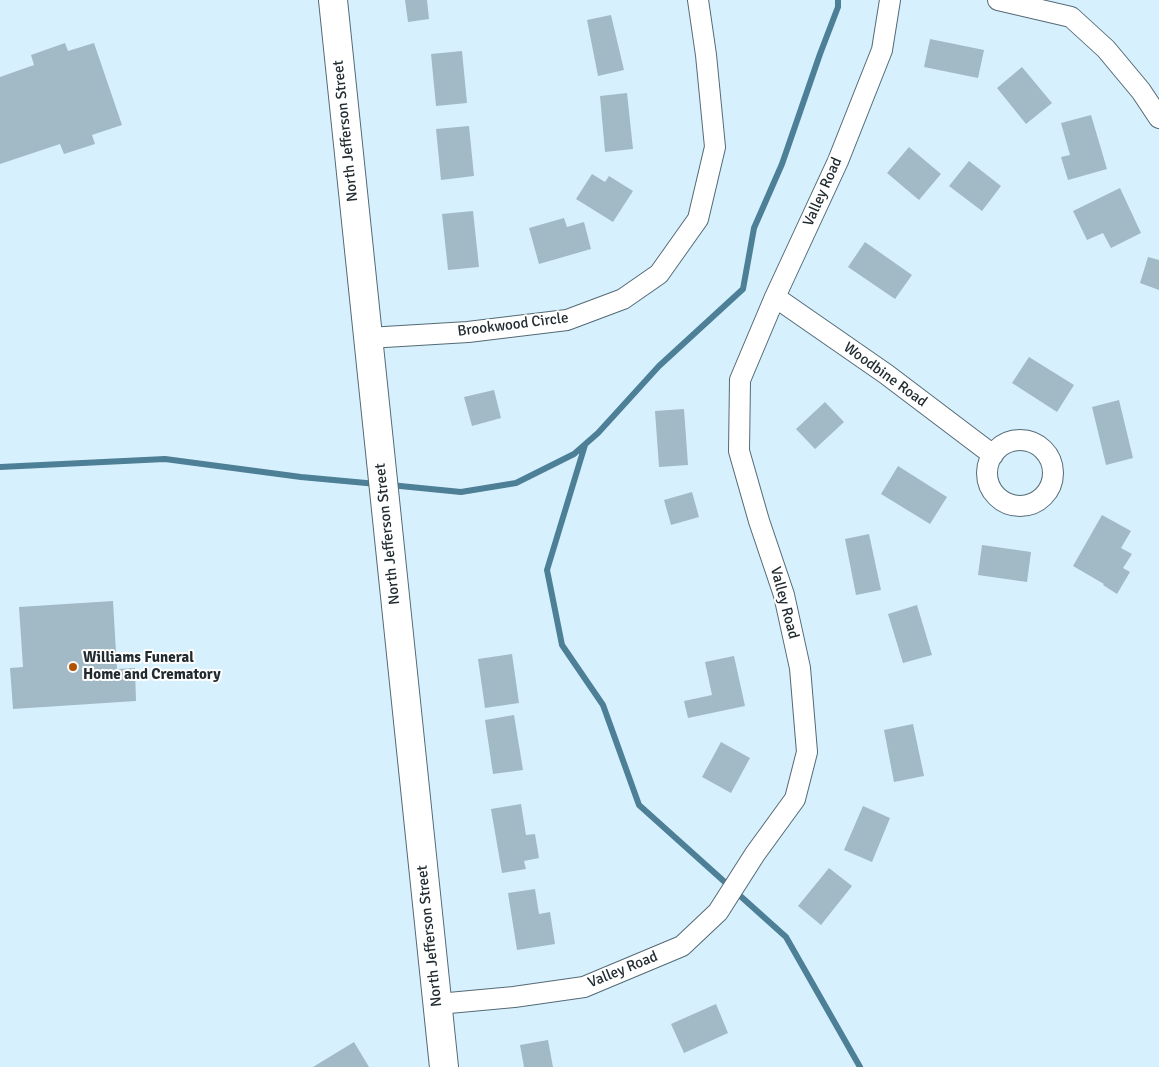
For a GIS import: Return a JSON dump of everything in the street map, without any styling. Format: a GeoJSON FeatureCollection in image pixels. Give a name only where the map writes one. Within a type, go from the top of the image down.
{"type":"FeatureCollection","features":[{"type":"Feature","properties":{"kind":"main road","name":"North Jefferson Street"},"geometry":{"type":"LineString","coordinates":[[333,0],[444,1067]]}},
{"type":"Feature","properties":{"kind":"street","name":"Brookwood Circle"},"geometry":{"type":"LineString","coordinates":[[368,338],[468,332],[567,320],[623,299],[658,274],[698,219],[715,147],[706,55],[698,0]]}},
{"type":"Feature","properties":{"kind":"street","name":"Valley Road"},"geometry":{"type":"LineString","coordinates":[[438,1004],[514,997],[584,987],[682,946],[718,912],[755,854],[795,799],[807,752],[800,668],[784,595],[759,521],[739,451],[740,380],[775,297],[838,161],[882,50],[890,0]]}},
{"type":"Feature","properties":{"kind":"street"},"geometry":{"type":"LineString","coordinates":[[998,0],[1071,17],[1106,49],[1141,91],[1159,118]]}},
{"type":"Feature","properties":{"kind":"street","name":"Woodbine Road"},"geometry":{"type":"LineString","coordinates":[[775,297],[886,374],[993,455]]}},
{"type":"Feature","properties":{"kind":"building"},"geometry":{"type":"Polygon","coordinates":[[[405,0],[427,0],[429,19],[408,22],[405,0]]]}},
{"type":"Feature","properties":{"kind":"building"},"geometry":{"type":"Polygon","coordinates":[[[611,15],[624,70],[598,76],[587,20],[611,15]]]}},
{"type":"Feature","properties":{"kind":"building"},"geometry":{"type":"Polygon","coordinates":[[[930,39],[984,50],[978,78],[924,67],[930,39]]]}},
{"type":"Feature","properties":{"kind":"building"},"geometry":{"type":"Polygon","coordinates":[[[65,43],[68,51],[94,43],[122,125],[92,135],[95,144],[64,154],[60,144],[0,164],[0,77],[34,65],[31,55],[65,43]]]}},
{"type":"Feature","properties":{"kind":"building"},"geometry":{"type":"Polygon","coordinates":[[[462,51],[467,103],[436,106],[431,54],[462,51]]]}},
{"type":"Feature","properties":{"kind":"building"},"geometry":{"type":"Polygon","coordinates":[[[1022,67],[1052,103],[1026,124],[997,88],[1022,67]]]}},
{"type":"Feature","properties":{"kind":"building"},"geometry":{"type":"Polygon","coordinates":[[[627,93],[633,149],[605,152],[600,96],[627,93]]]}},
{"type":"Feature","properties":{"kind":"building"},"geometry":{"type":"Polygon","coordinates":[[[1091,115],[1107,169],[1068,180],[1061,157],[1070,155],[1061,123],[1091,115]]]}},
{"type":"Feature","properties":{"kind":"building"},"geometry":{"type":"Polygon","coordinates":[[[469,126],[474,176],[441,180],[436,129],[469,126]]]}},
{"type":"Feature","properties":{"kind":"building"},"geometry":{"type":"Polygon","coordinates":[[[909,147],[941,174],[919,200],[887,173],[909,147]]]}},
{"type":"Feature","properties":{"kind":"building"},"geometry":{"type":"Polygon","coordinates":[[[969,161],[1001,186],[982,211],[949,186],[969,161]]]}},
{"type":"Feature","properties":{"kind":"building"},"geometry":{"type":"Polygon","coordinates":[[[592,174],[605,182],[609,176],[633,191],[613,222],[576,199],[592,174]]]}},
{"type":"Feature","properties":{"kind":"building"},"geometry":{"type":"Polygon","coordinates":[[[1120,188],[1141,233],[1111,248],[1103,233],[1087,240],[1073,211],[1120,188]]]}},
{"type":"Feature","properties":{"kind":"building"},"geometry":{"type":"Polygon","coordinates":[[[473,211],[479,267],[448,270],[442,214],[473,211]]]}},
{"type":"Feature","properties":{"kind":"building"},"geometry":{"type":"Polygon","coordinates":[[[564,218],[567,227],[584,222],[591,249],[539,264],[529,228],[564,218]]]}},
{"type":"Feature","properties":{"kind":"building"},"geometry":{"type":"Polygon","coordinates":[[[865,242],[912,275],[895,299],[848,267],[865,242]]]}},
{"type":"Feature","properties":{"kind":"building"},"geometry":{"type":"Polygon","coordinates":[[[1148,257],[1159,260],[1159,290],[1140,283],[1148,257]]]}},
{"type":"Feature","properties":{"kind":"building"},"geometry":{"type":"Polygon","coordinates":[[[1029,357],[1074,385],[1057,412],[1012,383],[1029,357]]]}},
{"type":"Feature","properties":{"kind":"building"},"geometry":{"type":"Polygon","coordinates":[[[494,390],[501,418],[472,426],[464,397],[494,390]]]}},
{"type":"Feature","properties":{"kind":"building"},"geometry":{"type":"Polygon","coordinates":[[[1119,400],[1133,458],[1106,465],[1092,407],[1119,400]]]}},
{"type":"Feature","properties":{"kind":"building"},"geometry":{"type":"Polygon","coordinates":[[[825,402],[844,422],[815,449],[796,429],[825,402]]]}},
{"type":"Feature","properties":{"kind":"building"},"geometry":{"type":"Polygon","coordinates":[[[684,409],[688,465],[659,467],[655,411],[684,409]]]}},
{"type":"Feature","properties":{"kind":"building"},"geometry":{"type":"Polygon","coordinates":[[[898,466],[947,497],[930,524],[881,494],[898,466]]]}},
{"type":"Feature","properties":{"kind":"building"},"geometry":{"type":"Polygon","coordinates":[[[692,492],[699,517],[671,525],[664,500],[692,492]]]}},
{"type":"Feature","properties":{"kind":"building"},"geometry":{"type":"Polygon","coordinates":[[[1102,515],[1131,531],[1121,548],[1132,554],[1123,568],[1130,572],[1117,594],[1073,566],[1102,515]]]}},
{"type":"Feature","properties":{"kind":"building"},"geometry":{"type":"Polygon","coordinates":[[[869,534],[881,590],[856,595],[845,539],[869,534]]]}},
{"type":"Feature","properties":{"kind":"building"},"geometry":{"type":"Polygon","coordinates":[[[982,545],[1031,552],[1027,582],[978,575],[982,545]]]}},
{"type":"Feature","properties":{"kind":"building"},"geometry":{"type":"Polygon","coordinates":[[[113,601],[117,669],[135,668],[136,701],[13,709],[10,668],[23,667],[19,607],[113,601]]]}},
{"type":"Feature","properties":{"kind":"building"},"geometry":{"type":"Polygon","coordinates":[[[917,605],[932,655],[903,663],[888,614],[917,605]]]}},
{"type":"Feature","properties":{"kind":"building"},"geometry":{"type":"Polygon","coordinates":[[[512,654],[519,703],[485,708],[478,659],[512,654]]]}},
{"type":"Feature","properties":{"kind":"building"},"geometry":{"type":"Polygon","coordinates":[[[734,656],[745,706],[688,718],[684,701],[712,695],[705,662],[734,656]]]}},
{"type":"Feature","properties":{"kind":"building"},"geometry":{"type":"Polygon","coordinates":[[[514,715],[523,770],[493,774],[485,720],[514,715]]]}},
{"type":"Feature","properties":{"kind":"building"},"geometry":{"type":"Polygon","coordinates":[[[913,724],[924,776],[894,782],[884,730],[913,724]]]}},
{"type":"Feature","properties":{"kind":"building"},"geometry":{"type":"Polygon","coordinates":[[[721,742],[750,758],[731,793],[702,777],[721,742]]]}},
{"type":"Feature","properties":{"kind":"building"},"geometry":{"type":"Polygon","coordinates":[[[521,804],[526,835],[535,834],[539,858],[524,861],[526,869],[502,873],[491,809],[521,804]]]}},
{"type":"Feature","properties":{"kind":"building"},"geometry":{"type":"Polygon","coordinates":[[[863,806],[890,818],[872,862],[844,850],[863,806]]]}},
{"type":"Feature","properties":{"kind":"building"},"geometry":{"type":"Polygon","coordinates":[[[829,868],[852,886],[821,925],[798,906],[829,868]]]}},
{"type":"Feature","properties":{"kind":"building"},"geometry":{"type":"Polygon","coordinates":[[[535,889],[539,914],[550,912],[555,944],[517,950],[508,893],[535,889]]]}},
{"type":"Feature","properties":{"kind":"building"},"geometry":{"type":"Polygon","coordinates":[[[716,1004],[728,1033],[684,1053],[671,1024],[716,1004]]]}},
{"type":"Feature","properties":{"kind":"building"},"geometry":{"type":"Polygon","coordinates":[[[548,1040],[553,1067],[524,1067],[520,1045],[548,1040]]]}},
{"type":"Feature","properties":{"kind":"building"},"geometry":{"type":"Polygon","coordinates":[[[354,1042],[369,1067],[313,1067],[354,1042]]]}},
{"type":"Feature","properties":{"kind":"waterway"},"geometry":{"type":"LineString","coordinates":[[390,485],[461,492],[516,483],[574,454],[598,433],[659,366],[743,289],[754,228],[782,164],[838,7],[838,0]]}},
{"type":"Feature","properties":{"kind":"waterway"},"geometry":{"type":"LineString","coordinates":[[585,445],[547,570],[562,645],[603,705],[639,805],[786,937],[860,1067]]}},
{"type":"Feature","properties":{"kind":"waterway"},"geometry":{"type":"LineString","coordinates":[[0,467],[165,459],[301,477],[377,484]]}},
{"type":"Feature","properties":{"kind":"place","name":"Williams Funeral Home and Crematory"},"geometry":{"type":"Point","coordinates":[73,667]}}]}
